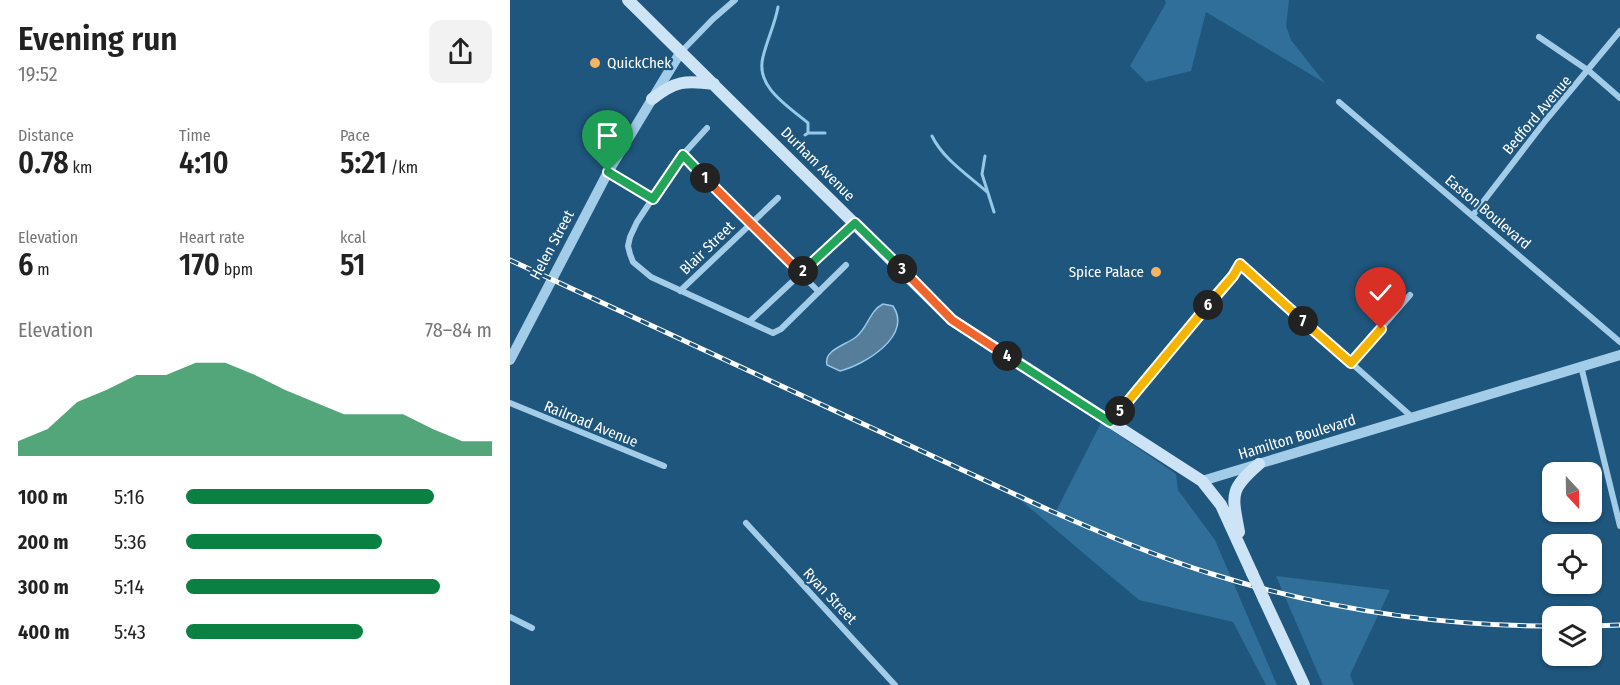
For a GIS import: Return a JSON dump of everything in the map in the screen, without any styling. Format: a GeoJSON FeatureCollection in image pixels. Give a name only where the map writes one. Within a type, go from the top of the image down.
{"type":"FeatureCollection","features":[{"type":"Feature","properties":{"kind":"main road","name":"Durham Avenue"},"geometry":{"type":"LineString","coordinates":[[628,0],[952,320],[1202,481]]}},
{"type":"Feature","properties":{"kind":"main road"},"geometry":{"type":"LineString","coordinates":[[652,99],[668,87],[686,81],[715,84]]}},
{"type":"Feature","properties":{"kind":"main road"},"geometry":{"type":"LineString","coordinates":[[1242,551],[1234,506],[1236,491],[1241,479],[1259,464]]}},
{"type":"Feature","properties":{"kind":"main road"},"geometry":{"type":"LineString","coordinates":[[1202,481],[1221,505],[1304,685]]}},
{"type":"Feature","properties":{"kind":"street"},"geometry":{"type":"LineString","coordinates":[[680,53],[735,0]]}},
{"type":"Feature","properties":{"kind":"street","name":"Bedford Avenue"},"geometry":{"type":"LineString","coordinates":[[1473,215],[1546,120],[1620,31]]}},
{"type":"Feature","properties":{"kind":"street"},"geometry":{"type":"LineString","coordinates":[[1539,37],[1589,71],[1620,98]]}},
{"type":"Feature","properties":{"kind":"street","name":"Helen Street"},"geometry":{"type":"LineString","coordinates":[[510,360],[608,172],[680,53]]}},
{"type":"Feature","properties":{"kind":"street","name":"Easton Boulevard"},"geometry":{"type":"LineString","coordinates":[[1339,102],[1620,342]]}},
{"type":"Feature","properties":{"kind":"street","name":"Blair Street"},"geometry":{"type":"LineString","coordinates":[[707,128],[683,155],[630,237],[628,246],[633,262],[651,277],[773,333],[781,329],[846,265]]}},
{"type":"Feature","properties":{"kind":"street","name":"Blair Street"},"geometry":{"type":"LineString","coordinates":[[683,155],[819,292]]}},
{"type":"Feature","properties":{"kind":"street"},"geometry":{"type":"LineString","coordinates":[[608,172],[653,199]]}},
{"type":"Feature","properties":{"kind":"street","name":"Blair Street"},"geometry":{"type":"LineString","coordinates":[[680,291],[778,198]]}},
{"type":"Feature","properties":{"kind":"street"},"geometry":{"type":"LineString","coordinates":[[749,322],[855,223]]}},
{"type":"Feature","properties":{"kind":"street"},"geometry":{"type":"LineString","coordinates":[[1110,422],[1233,276],[1240,264],[1412,417]]}},
{"type":"Feature","properties":{"kind":"street"},"geometry":{"type":"LineString","coordinates":[[1351,363],[1410,295]]}},
{"type":"Feature","properties":{"kind":"street","name":"Hamilton Boulevard"},"geometry":{"type":"LineString","coordinates":[[1202,481],[1620,355]]}},
{"type":"Feature","properties":{"kind":"street"},"geometry":{"type":"LineString","coordinates":[[1581,366],[1620,525]]}},
{"type":"Feature","properties":{"kind":"street","name":"Railroad Avenue"},"geometry":{"type":"LineString","coordinates":[[510,403],[664,466]]}},
{"type":"Feature","properties":{"kind":"street","name":"Ryan Street"},"geometry":{"type":"LineString","coordinates":[[746,523],[895,685]]}},
{"type":"Feature","properties":{"kind":"street"},"geometry":{"type":"LineString","coordinates":[[510,617],[532,627]]}},
{"type":"Feature","properties":{"kind":"shaded area"},"geometry":{"type":"Polygon","coordinates":[[[1165,0],[1289,0],[1286,26],[1291,40],[1325,83],[1206,12],[1191,71],[1146,82],[1130,66],[1166,3],[1165,0]]]}},
{"type":"Feature","properties":{"kind":"shaded area"},"geometry":{"type":"Polygon","coordinates":[[[883,304],[893,306],[897,317],[897,328],[883,348],[850,368],[840,371],[827,365],[828,355],[860,333],[878,307],[883,304]]]}},
{"type":"Feature","properties":{"kind":"shaded area"},"geometry":{"type":"Polygon","coordinates":[[[1101,423],[1176,474],[1178,490],[1215,540],[1277,685],[1266,685],[1233,622],[1139,600],[1018,498],[1055,513],[1101,423]]]}},
{"type":"Feature","properties":{"kind":"shaded area"},"geometry":{"type":"Polygon","coordinates":[[[1276,576],[1390,590],[1350,675],[1354,685],[1323,685],[1276,576]]]}},
{"type":"Feature","properties":{"kind":"waterway"},"geometry":{"type":"LineString","coordinates":[[778,7],[763,57],[764,78],[775,95],[808,123],[808,133]]}},
{"type":"Feature","properties":{"kind":"waterway"},"geometry":{"type":"LineString","coordinates":[[805,135],[825,133]]}},
{"type":"Feature","properties":{"kind":"waterway"},"geometry":{"type":"LineString","coordinates":[[932,136],[949,159],[987,192]]}},
{"type":"Feature","properties":{"kind":"waterway"},"geometry":{"type":"LineString","coordinates":[[985,156],[982,174],[994,212]]}},
{"type":"Feature","properties":{"kind":"railway"},"geometry":{"type":"LineString","coordinates":[[510,260],[1051,511],[1171,560],[1253,586],[1380,613],[1466,623],[1542,626]]}},
{"type":"Feature","properties":{"kind":"railway"},"geometry":{"type":"LineString","coordinates":[[1602,626],[1620,625]]}},
{"type":"Feature","properties":{"kind":"place","name":"QuickChek"},"geometry":{"type":"Point","coordinates":[595,63]}},
{"type":"Feature","properties":{"kind":"place","name":"Spice Palace"},"geometry":{"type":"Point","coordinates":[1156,272]}},
{"type":"Feature","properties":{"kind":"route"},"geometry":{"type":"LineString","coordinates":[[608,172],[653,199],[683,155],[801,273],[855,223],[952,320],[1110,422],[1233,276],[1240,264],[1351,363],[1381,329]]}}]}
